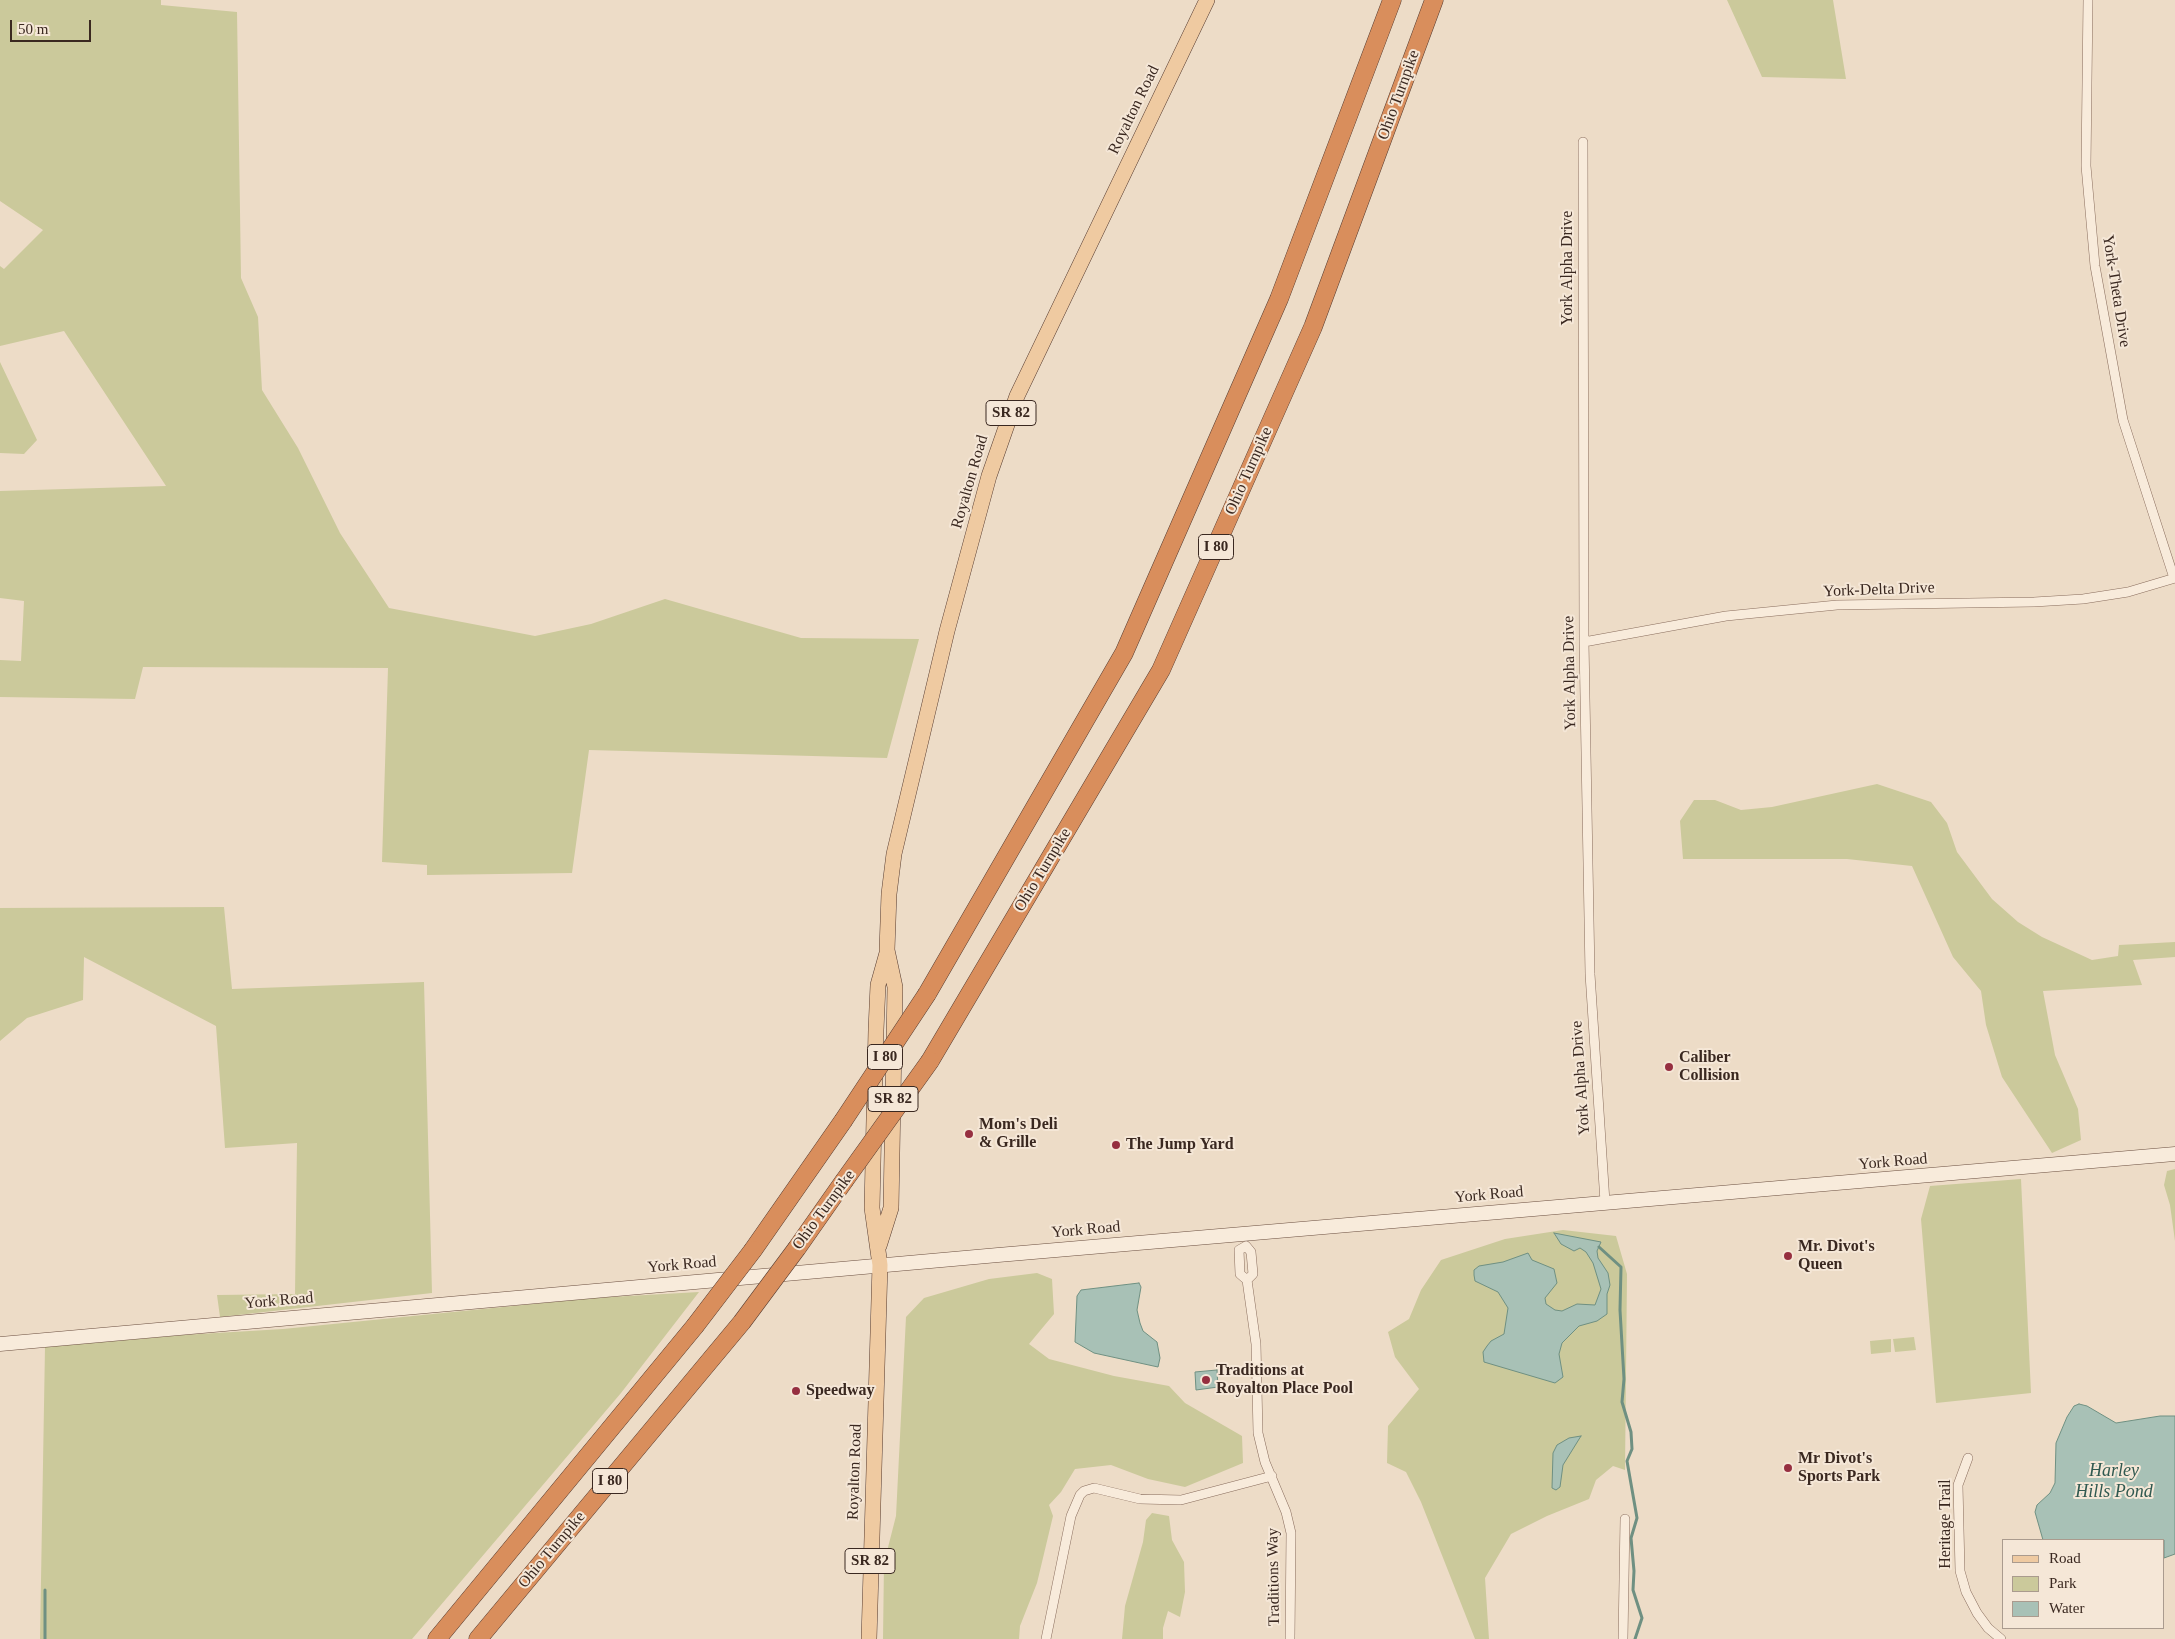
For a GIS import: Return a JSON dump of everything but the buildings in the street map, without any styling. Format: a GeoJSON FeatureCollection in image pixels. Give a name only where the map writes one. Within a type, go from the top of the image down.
{"type":"FeatureCollection","features":[{"type":"Feature","properties":{"kind":"highway","name":"Ohio Turnpike"},"geometry":{"type":"LineString","coordinates":[[437,1639],[695,1326],[753,1250],[843,1121],[927,994],[1124,653],[1278,299],[1392,0]]}},
{"type":"Feature","properties":{"kind":"highway","name":"Ohio Turnpike"},"geometry":{"type":"LineString","coordinates":[[478,1639],[742,1322],[930,1061],[1161,670],[1313,327],[1434,0]]}},
{"type":"Feature","properties":{"kind":"main road","name":"Royalton Road"},"geometry":{"type":"LineString","coordinates":[[868,1639],[880,1265],[879,1246],[872,1208],[876,1030],[878,985],[887,950],[888,894],[894,854],[948,631],[992,466],[1017,396],[1207,0]]}},
{"type":"Feature","properties":{"kind":"street","name":"York-Theta Drive"},"geometry":{"type":"LineString","coordinates":[[2088,0],[2086,166],[2095,266],[2123,420],[2175,578]]}},
{"type":"Feature","properties":{"kind":"street","name":"York Alpha Drive"},"geometry":{"type":"LineString","coordinates":[[1583,142],[1584,642],[1591,1006],[1605,1202]]}},
{"type":"Feature","properties":{"kind":"street","name":"York-Delta Drive"},"geometry":{"type":"LineString","coordinates":[[1584,642],[1726,616],[1837,605],[2034,602],[2083,599],[2128,592],[2175,578]]}},
{"type":"Feature","properties":{"kind":"street","name":"York Road"},"geometry":{"type":"LineString","coordinates":[[0,1344],[880,1265],[1245,1240],[1605,1202],[2175,1154]]}},
{"type":"Feature","properties":{"kind":"street","name":"Traditions Way"},"geometry":{"type":"LineString","coordinates":[[1245,1240],[1251,1252],[1253,1274],[1247,1280],[1257,1358],[1256,1420],[1261,1447],[1286,1512],[1291,1533],[1290,1639]]}},
{"type":"Feature","properties":{"kind":"street","name":"Heritage Trail"},"geometry":{"type":"LineString","coordinates":[[1968,1458],[1958,1485],[1960,1571],[1966,1592],[1977,1613],[1988,1628],[2001,1639]]}},
{"type":"Feature","properties":{"kind":"street"},"geometry":{"type":"LineString","coordinates":[[1046,1639],[1070,1519],[1074,1505],[1084,1492],[1094,1488],[1140,1499],[1181,1500],[1272,1476]]}},
{"type":"Feature","properties":{"kind":"street"},"geometry":{"type":"LineString","coordinates":[[1623,1639],[1625,1519]]}},
{"type":"Feature","properties":{"kind":"green space"},"geometry":{"type":"Polygon","coordinates":[[[0,0],[161,0],[161,5],[237,12],[241,278],[258,317],[262,390],[298,448],[340,533],[389,608],[535,636],[591,624],[665,599],[801,638],[919,639],[887,758],[589,750],[572,873],[427,875],[427,865],[382,862],[388,668],[143,667],[135,699],[0,697],[0,660],[21,661],[24,601],[0,598],[0,491],[166,486],[64,331],[0,346],[0,266],[4,269],[43,230],[0,201],[0,0]]]}},
{"type":"Feature","properties":{"kind":"green space"},"geometry":{"type":"Polygon","coordinates":[[[1727,0],[1833,0],[1846,79],[1762,77],[1727,0]]]}},
{"type":"Feature","properties":{"kind":"green space"},"geometry":{"type":"Polygon","coordinates":[[[0,362],[37,440],[24,454],[0,453],[0,362]]]}},
{"type":"Feature","properties":{"kind":"green space"},"geometry":{"type":"Polygon","coordinates":[[[1877,784],[1931,802],[1947,823],[1957,852],[1992,899],[2018,922],[2042,937],[2092,960],[2118,956],[2119,945],[2175,942],[2175,957],[2133,960],[2142,985],[2043,991],[2055,1055],[2078,1109],[2081,1140],[2052,1153],[2002,1077],[1986,1025],[1981,991],[1953,957],[1912,866],[1847,859],[1683,859],[1680,821],[1694,800],[1715,800],[1741,810],[1772,807],[1877,784]]]}},
{"type":"Feature","properties":{"kind":"green space"},"geometry":{"type":"Polygon","coordinates":[[[224,907],[232,989],[424,982],[432,1293],[220,1317],[217,1295],[295,1294],[297,1143],[225,1148],[216,1026],[84,957],[83,1000],[27,1018],[0,1041],[0,908],[224,907]]]}},
{"type":"Feature","properties":{"kind":"green space"},"geometry":{"type":"Polygon","coordinates":[[[2175,1169],[2175,1241],[2170,1205],[2164,1185],[2167,1171],[2175,1169]]]}},
{"type":"Feature","properties":{"kind":"green space"},"geometry":{"type":"Polygon","coordinates":[[[2021,1179],[2031,1393],[1936,1403],[1921,1219],[1930,1186],[2021,1179]]]}},
{"type":"Feature","properties":{"kind":"green space"},"geometry":{"type":"Polygon","coordinates":[[[1563,1230],[1616,1236],[1627,1274],[1625,1470],[1613,1466],[1596,1480],[1589,1499],[1547,1516],[1511,1534],[1485,1578],[1489,1639],[1475,1639],[1421,1502],[1406,1472],[1387,1463],[1388,1426],[1419,1389],[1395,1357],[1388,1332],[1409,1319],[1421,1290],[1441,1260],[1505,1239],[1563,1230]]]}},
{"type":"Feature","properties":{"kind":"green space"},"geometry":{"type":"Polygon","coordinates":[[[1037,1273],[1052,1279],[1054,1314],[1029,1344],[1049,1359],[1114,1376],[1169,1386],[1185,1403],[1242,1436],[1243,1463],[1185,1487],[1148,1479],[1111,1465],[1075,1469],[1061,1492],[1049,1505],[1053,1516],[1037,1583],[1020,1626],[1019,1639],[883,1639],[884,1563],[896,1516],[906,1317],[924,1298],[989,1279],[1037,1273]]]}},
{"type":"Feature","properties":{"kind":"green space"},"geometry":{"type":"Polygon","coordinates":[[[699,1292],[621,1393],[412,1639],[40,1639],[45,1347],[183,1335],[283,1329],[593,1298],[699,1292]]]}},
{"type":"Feature","properties":{"kind":"green space"},"geometry":{"type":"Polygon","coordinates":[[[1914,1337],[1916,1350],[1895,1352],[1893,1339],[1914,1337]]]}},
{"type":"Feature","properties":{"kind":"green space"},"geometry":{"type":"Polygon","coordinates":[[[1891,1339],[1891,1352],[1871,1354],[1870,1341],[1891,1339]]]}},
{"type":"Feature","properties":{"kind":"green space"},"geometry":{"type":"Polygon","coordinates":[[[1152,1513],[1169,1516],[1172,1540],[1184,1562],[1185,1592],[1180,1617],[1168,1611],[1163,1628],[1163,1639],[1122,1639],[1125,1606],[1143,1542],[1146,1520],[1152,1513]]]}},
{"type":"Feature","properties":{"kind":"water"},"geometry":{"type":"Polygon","coordinates":[[[1554,1233],[1601,1242],[1597,1251],[1598,1258],[1608,1273],[1610,1285],[1607,1294],[1607,1314],[1597,1321],[1579,1326],[1562,1343],[1559,1354],[1563,1377],[1555,1383],[1484,1362],[1483,1352],[1487,1346],[1491,1341],[1504,1334],[1508,1308],[1498,1292],[1475,1281],[1474,1275],[1474,1270],[1479,1266],[1503,1262],[1528,1253],[1532,1260],[1554,1269],[1557,1283],[1545,1298],[1546,1304],[1555,1310],[1562,1311],[1577,1304],[1595,1305],[1601,1289],[1593,1263],[1586,1252],[1580,1248],[1574,1251],[1561,1244],[1554,1233]]]}},
{"type":"Feature","properties":{"kind":"water"},"geometry":{"type":"Polygon","coordinates":[[[1139,1283],[1141,1287],[1137,1310],[1143,1331],[1157,1342],[1160,1358],[1158,1367],[1094,1353],[1075,1342],[1077,1296],[1081,1290],[1139,1283]]]}},
{"type":"Feature","properties":{"kind":"water","name":"Traditions at Royalton Place Pool"},"geometry":{"type":"Polygon","coordinates":[[[1217,1370],[1218,1387],[1196,1390],[1195,1372],[1217,1370]]]}},
{"type":"Feature","properties":{"kind":"water","name":"Harley Hills Pond"},"geometry":{"type":"Polygon","coordinates":[[[2079,1404],[2087,1406],[2116,1423],[2160,1416],[2175,1416],[2175,1554],[2165,1558],[2165,1539],[2043,1539],[2035,1512],[2037,1505],[2050,1493],[2055,1483],[2056,1443],[2074,1406],[2079,1404]]]}},
{"type":"Feature","properties":{"kind":"water"},"geometry":{"type":"Polygon","coordinates":[[[1581,1436],[1563,1465],[1560,1487],[1556,1490],[1552,1488],[1553,1453],[1557,1445],[1569,1438],[1581,1436]]]}},
{"type":"Feature","properties":{"kind":"waterway"},"geometry":{"type":"LineString","coordinates":[[1599,1247],[1621,1267],[1620,1310],[1624,1379],[1622,1402],[1631,1432],[1632,1449],[1627,1461],[1637,1518],[1631,1538],[1634,1571],[1633,1590],[1642,1618],[1635,1639]]}},
{"type":"Feature","properties":{"kind":"waterway"},"geometry":{"type":"LineString","coordinates":[[45,1590],[45,1639]]}},
{"type":"Feature","properties":{"kind":"place","name":"Caliber Collision"},"geometry":{"type":"Point","coordinates":[1669,1067]}},
{"type":"Feature","properties":{"kind":"place","name":"Mom's Deli & Grille"},"geometry":{"type":"Point","coordinates":[969,1134]}},
{"type":"Feature","properties":{"kind":"place","name":"The Jump Yard"},"geometry":{"type":"Point","coordinates":[1116,1145]}},
{"type":"Feature","properties":{"kind":"place","name":"Mr. Divot's Queen"},"geometry":{"type":"Point","coordinates":[1788,1256]}},
{"type":"Feature","properties":{"kind":"place","name":"Traditions at Royalton Place Pool"},"geometry":{"type":"Point","coordinates":[1206,1380]}},
{"type":"Feature","properties":{"kind":"place","name":"Speedway"},"geometry":{"type":"Point","coordinates":[796,1391]}},
{"type":"Feature","properties":{"kind":"place","name":"Mr Divot's Sports Park"},"geometry":{"type":"Point","coordinates":[1788,1468]}}]}
